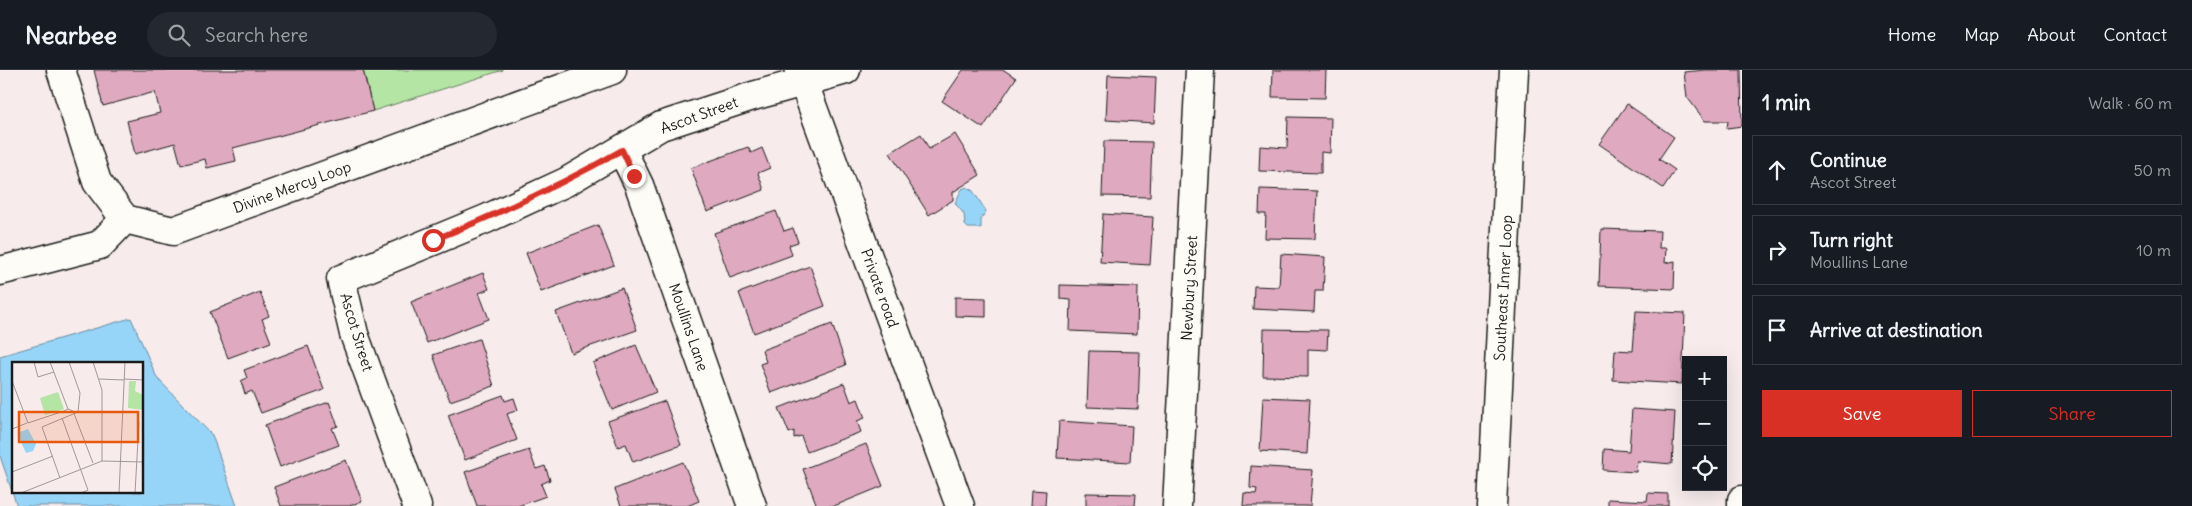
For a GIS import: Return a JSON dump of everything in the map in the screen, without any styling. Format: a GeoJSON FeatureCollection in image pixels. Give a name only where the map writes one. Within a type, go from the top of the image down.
{"type":"FeatureCollection","features":[{"type":"Feature","properties":{"kind":"street"},"geometry":{"type":"LineString","coordinates":[[0,271],[100,244],[125,219],[97,182],[61,70]]}},
{"type":"Feature","properties":{"kind":"street","name":"Divine Mercy Loop"},"geometry":{"type":"LineString","coordinates":[[125,219],[173,231],[612,70]]}},
{"type":"Feature","properties":{"kind":"street","name":"Ascot Street"},"geometry":{"type":"LineString","coordinates":[[417,506],[354,334],[341,279],[522,203],[566,182],[661,126],[753,96],[802,76],[846,70]]}},
{"type":"Feature","properties":{"kind":"street","name":"Newbury Street"},"geometry":{"type":"LineString","coordinates":[[1177,506],[1200,70]]}},
{"type":"Feature","properties":{"kind":"street","name":"Southeast Inner Loop"},"geometry":{"type":"LineString","coordinates":[[1492,506],[1514,70]]}},
{"type":"Feature","properties":{"kind":"street","name":"Private road"},"geometry":{"type":"LineString","coordinates":[[802,76],[960,506]]}},
{"type":"Feature","properties":{"kind":"street","name":"Moullins Lane"},"geometry":{"type":"LineString","coordinates":[[622,150],[639,185],[752,506]]}},
{"type":"Feature","properties":{"kind":"street"},"geometry":{"type":"LineString","coordinates":[[1742,500],[1742,506]]}},
{"type":"Feature","properties":{"kind":"green space"},"geometry":{"type":"Polygon","coordinates":[[[363,70],[503,70],[373,111],[363,70]]]}},
{"type":"Feature","properties":{"kind":"water"},"geometry":{"type":"Polygon","coordinates":[[[967,187],[973,191],[986,211],[981,219],[981,228],[968,228],[965,225],[964,214],[955,203],[962,189],[967,187]]]}},
{"type":"Feature","properties":{"kind":"water"},"geometry":{"type":"Polygon","coordinates":[[[131,318],[157,378],[212,435],[237,506],[17,506],[13,494],[144,494],[144,362],[12,362],[12,491],[0,456],[0,356],[131,318]]]}},
{"type":"Feature","properties":{"kind":"building"},"geometry":{"type":"Polygon","coordinates":[[[94,70],[363,70],[373,111],[233,148],[236,161],[207,168],[205,159],[181,165],[175,143],[135,154],[127,121],[160,113],[155,92],[103,106],[94,70]]]}},
{"type":"Feature","properties":{"kind":"building"},"geometry":{"type":"Polygon","coordinates":[[[963,70],[1004,70],[1016,78],[983,128],[942,101],[963,70]]]}},
{"type":"Feature","properties":{"kind":"building"},"geometry":{"type":"Polygon","coordinates":[[[1273,70],[1326,70],[1325,98],[1272,97],[1273,70]]]}},
{"type":"Feature","properties":{"kind":"building"},"geometry":{"type":"Polygon","coordinates":[[[1741,70],[1742,126],[1727,128],[1728,121],[1705,121],[1687,97],[1684,72],[1741,70]]]}},
{"type":"Feature","properties":{"kind":"building"},"geometry":{"type":"Polygon","coordinates":[[[1108,75],[1156,77],[1154,123],[1106,120],[1108,75]]]}},
{"type":"Feature","properties":{"kind":"building"},"geometry":{"type":"Polygon","coordinates":[[[1627,104],[1674,137],[1659,159],[1675,170],[1663,188],[1599,144],[1627,104]]]}},
{"type":"Feature","properties":{"kind":"building"},"geometry":{"type":"Polygon","coordinates":[[[1288,117],[1331,118],[1330,153],[1321,152],[1321,173],[1259,171],[1260,146],[1287,148],[1288,117]]]}},
{"type":"Feature","properties":{"kind":"building"},"geometry":{"type":"Polygon","coordinates":[[[921,134],[929,149],[955,134],[980,175],[953,192],[953,200],[929,215],[890,153],[921,134]]]}},
{"type":"Feature","properties":{"kind":"building"},"geometry":{"type":"Polygon","coordinates":[[[1104,141],[1152,142],[1150,197],[1102,196],[1104,141]]]}},
{"type":"Feature","properties":{"kind":"building"},"geometry":{"type":"Polygon","coordinates":[[[748,147],[751,153],[762,148],[770,168],[758,173],[764,190],[707,212],[691,168],[748,147]]]}},
{"type":"Feature","properties":{"kind":"building"},"geometry":{"type":"Polygon","coordinates":[[[1260,189],[1317,191],[1315,239],[1265,238],[1266,214],[1259,214],[1260,189]]]}},
{"type":"Feature","properties":{"kind":"building"},"geometry":{"type":"Polygon","coordinates":[[[776,211],[784,231],[793,228],[798,242],[789,245],[792,255],[730,278],[714,233],[776,211]]]}},
{"type":"Feature","properties":{"kind":"building"},"geometry":{"type":"Polygon","coordinates":[[[1103,214],[1153,217],[1150,265],[1100,262],[1103,214]]]}},
{"type":"Feature","properties":{"kind":"building"},"geometry":{"type":"Polygon","coordinates":[[[598,225],[614,265],[541,292],[526,253],[598,225]]]}},
{"type":"Feature","properties":{"kind":"building"},"geometry":{"type":"Polygon","coordinates":[[[1601,229],[1660,231],[1659,248],[1666,248],[1665,263],[1675,261],[1674,289],[1599,286],[1601,229]]]}},
{"type":"Feature","properties":{"kind":"building"},"geometry":{"type":"Polygon","coordinates":[[[1281,254],[1325,257],[1323,291],[1315,291],[1314,312],[1253,309],[1254,286],[1279,287],[1281,254]]]}},
{"type":"Feature","properties":{"kind":"building"},"geometry":{"type":"Polygon","coordinates":[[[810,266],[825,306],[754,333],[739,293],[810,266]]]}},
{"type":"Feature","properties":{"kind":"building"},"geometry":{"type":"Polygon","coordinates":[[[483,273],[489,289],[479,293],[489,319],[427,343],[411,302],[483,273]]]}},
{"type":"Feature","properties":{"kind":"building"},"geometry":{"type":"Polygon","coordinates":[[[1060,285],[1138,287],[1137,334],[1070,331],[1071,300],[1060,299],[1060,285]]]}},
{"type":"Feature","properties":{"kind":"building"},"geometry":{"type":"Polygon","coordinates":[[[622,288],[637,330],[571,353],[556,312],[622,288]]]}},
{"type":"Feature","properties":{"kind":"building"},"geometry":{"type":"Polygon","coordinates":[[[260,292],[269,316],[262,319],[271,342],[228,358],[210,312],[260,292]]]}},
{"type":"Feature","properties":{"kind":"building"},"geometry":{"type":"Polygon","coordinates":[[[955,297],[986,298],[986,317],[955,316],[955,297]]]}},
{"type":"Feature","properties":{"kind":"building"},"geometry":{"type":"Polygon","coordinates":[[[1636,311],[1685,313],[1682,384],[1613,380],[1615,350],[1633,351],[1636,311]]]}},
{"type":"Feature","properties":{"kind":"building"},"geometry":{"type":"Polygon","coordinates":[[[832,324],[846,365],[771,393],[760,364],[766,362],[762,350],[832,324]]]}},
{"type":"Feature","properties":{"kind":"building"},"geometry":{"type":"Polygon","coordinates":[[[1264,329],[1328,330],[1327,350],[1308,349],[1308,377],[1263,376],[1264,329]]]}},
{"type":"Feature","properties":{"kind":"building"},"geometry":{"type":"Polygon","coordinates":[[[479,339],[494,386],[450,401],[433,355],[479,339]]]}},
{"type":"Feature","properties":{"kind":"building"},"geometry":{"type":"Polygon","coordinates":[[[636,345],[656,392],[612,410],[593,363],[636,345]]]}},
{"type":"Feature","properties":{"kind":"building"},"geometry":{"type":"Polygon","coordinates":[[[308,346],[324,390],[261,413],[252,391],[245,394],[241,381],[247,378],[244,370],[308,346]]]}},
{"type":"Feature","properties":{"kind":"building"},"geometry":{"type":"Polygon","coordinates":[[[1089,351],[1140,352],[1138,409],[1087,407],[1089,351]]]}},
{"type":"Feature","properties":{"kind":"building"},"geometry":{"type":"Polygon","coordinates":[[[844,383],[851,402],[858,399],[865,418],[857,421],[861,432],[807,452],[801,436],[794,438],[794,431],[789,433],[779,408],[844,383]]]}},
{"type":"Feature","properties":{"kind":"building"},"geometry":{"type":"Polygon","coordinates":[[[503,395],[505,401],[514,398],[518,410],[507,414],[517,440],[465,460],[448,415],[503,395]]]}},
{"type":"Feature","properties":{"kind":"building"},"geometry":{"type":"Polygon","coordinates":[[[1263,397],[1310,399],[1307,454],[1260,451],[1263,397]]]}},
{"type":"Feature","properties":{"kind":"building"},"geometry":{"type":"Polygon","coordinates":[[[665,401],[681,445],[633,462],[626,444],[618,447],[608,421],[665,401]]]}},
{"type":"Feature","properties":{"kind":"building"},"geometry":{"type":"Polygon","coordinates":[[[329,402],[338,426],[332,428],[339,445],[280,467],[265,425],[329,402]]]}},
{"type":"Feature","properties":{"kind":"building"},"geometry":{"type":"Polygon","coordinates":[[[1632,409],[1675,412],[1672,464],[1637,461],[1636,472],[1603,470],[1604,449],[1629,451],[1632,409]]]}},
{"type":"Feature","properties":{"kind":"building"},"geometry":{"type":"Polygon","coordinates":[[[1059,421],[1132,426],[1130,462],[1057,458],[1059,421]]]}},
{"type":"Feature","properties":{"kind":"building"},"geometry":{"type":"Polygon","coordinates":[[[866,444],[883,486],[834,506],[817,506],[803,469],[866,444]]]}},
{"type":"Feature","properties":{"kind":"building"},"geometry":{"type":"Polygon","coordinates":[[[529,450],[536,469],[545,466],[550,480],[541,484],[546,496],[518,506],[477,506],[465,472],[529,450]]]}},
{"type":"Feature","properties":{"kind":"building"},"geometry":{"type":"Polygon","coordinates":[[[346,460],[362,501],[349,506],[281,506],[274,487],[346,460]]]}},
{"type":"Feature","properties":{"kind":"building"},"geometry":{"type":"Polygon","coordinates":[[[683,462],[699,501],[687,506],[621,506],[615,489],[683,462]]]}},
{"type":"Feature","properties":{"kind":"building"},"geometry":{"type":"Polygon","coordinates":[[[1251,466],[1313,470],[1310,506],[1243,506],[1244,493],[1256,494],[1257,489],[1250,488],[1251,466]]]}},
{"type":"Feature","properties":{"kind":"building"},"geometry":{"type":"Polygon","coordinates":[[[1032,490],[1046,491],[1045,506],[1031,506],[1032,490]]]}},
{"type":"Feature","properties":{"kind":"building"},"geometry":{"type":"Polygon","coordinates":[[[1086,493],[1136,494],[1135,506],[1086,506],[1086,493]]]}},
{"type":"Feature","properties":{"kind":"building"},"geometry":{"type":"Polygon","coordinates":[[[1648,493],[1668,494],[1668,506],[1608,506],[1608,499],[1647,501],[1648,493]]]}},
{"type":"Feature","properties":{"kind":"route"},"geometry":{"type":"LineString","coordinates":[[433,240],[486,219],[566,182],[622,150],[634,176]]}}]}
